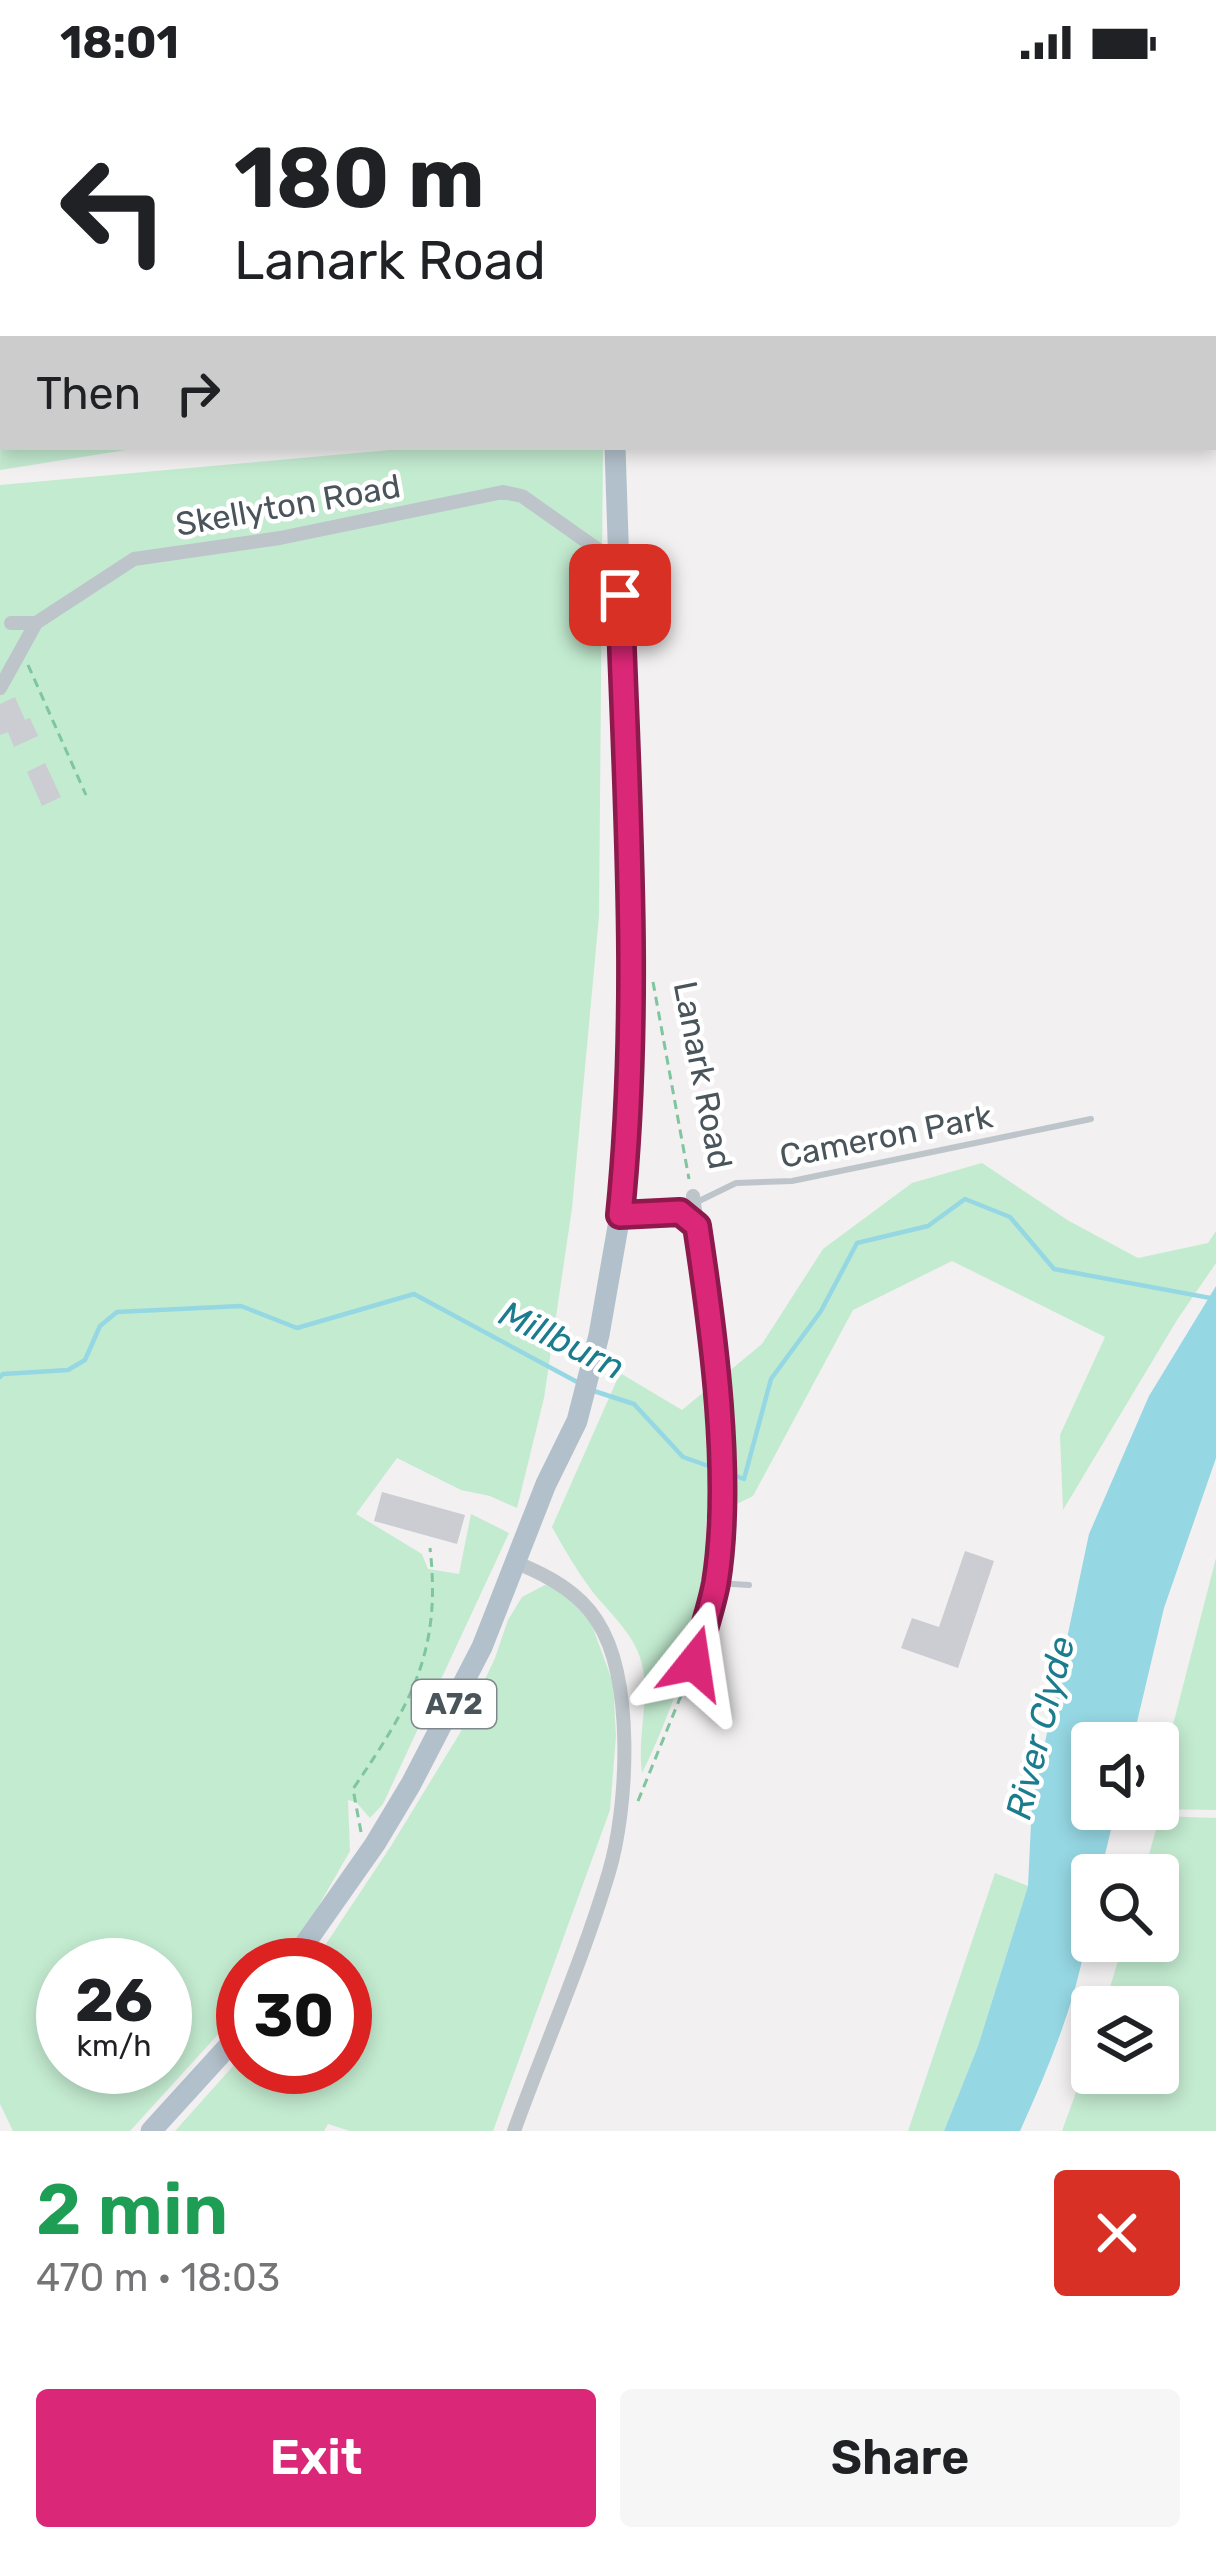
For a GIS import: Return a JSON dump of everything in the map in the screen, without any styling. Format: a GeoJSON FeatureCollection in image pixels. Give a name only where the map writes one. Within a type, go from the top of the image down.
{"type":"FeatureCollection","features":[{"type":"Feature","properties":{"kind":"main road","name":"Lanark Road"},"geometry":{"type":"LineString","coordinates":[[309,1938],[375,1844],[452,1707],[577,1421],[599,1335],[620,1215],[631,1106],[633,996],[615,450]]}},
{"type":"Feature","properties":{"kind":"main road"},"geometry":{"type":"LineString","coordinates":[[151,2131],[216,2060]]}},
{"type":"Feature","properties":{"kind":"street","name":"Skellyton Road"},"geometry":{"type":"LineString","coordinates":[[36,623],[134,559],[280,538],[503,492],[522,496],[617,563]]}},
{"type":"Feature","properties":{"kind":"street"},"geometry":{"type":"LineString","coordinates":[[0,688],[36,623],[11,623]]}},
{"type":"Feature","properties":{"kind":"street","name":"Lanark Road"},"geometry":{"type":"LineString","coordinates":[[693,1200],[711,1314],[720,1496],[716,1583],[694,1663]]}},
{"type":"Feature","properties":{"kind":"street","name":"Lanark Road"},"geometry":{"type":"LineString","coordinates":[[620,1215],[680,1212],[697,1226]]}},
{"type":"Feature","properties":{"kind":"street"},"geometry":{"type":"LineString","coordinates":[[514,2131],[610,1869],[626,1750],[617,1669],[597,1620],[555,1578],[517,1563]]}},
{"type":"Feature","properties":{"kind":"lane","name":"Cameron Park"},"geometry":{"type":"LineString","coordinates":[[693,1200],[736,1184],[792,1181],[1090,1120]]}},
{"type":"Feature","properties":{"kind":"lane"},"geometry":{"type":"LineString","coordinates":[[716,1583],[749,1585]]}},
{"type":"Feature","properties":{"kind":"path"},"geometry":{"type":"LineString","coordinates":[[19,658],[86,795]]}},
{"type":"Feature","properties":{"kind":"path","name":"Lanark Road"},"geometry":{"type":"LineString","coordinates":[[652,979],[693,1200]]}},
{"type":"Feature","properties":{"kind":"path"},"geometry":{"type":"LineString","coordinates":[[375,1844],[362,1834],[353,1789],[403,1716],[425,1654],[435,1594],[430,1549]]}},
{"type":"Feature","properties":{"kind":"path"},"geometry":{"type":"LineString","coordinates":[[636,1806],[694,1663]]}},
{"type":"Feature","properties":{"kind":"green space"},"geometry":{"type":"Polygon","coordinates":[[[0,450],[126,450],[0,470],[0,450]]]}},
{"type":"Feature","properties":{"kind":"green space"},"geometry":{"type":"Polygon","coordinates":[[[390,450],[603,450],[599,916],[572,1208],[544,1398],[517,1508],[461,1490],[397,1458],[356,1514],[422,1554],[428,1569],[459,1574],[471,1514],[509,1533],[383,1804],[370,1818],[348,1800],[350,1851],[311,1919],[297,1938],[216,1938],[216,2037],[192,2063],[192,1938],[36,1938],[36,2094],[164,2094],[130,2131],[13,2131],[0,2104],[0,485],[390,450]]]}},
{"type":"Feature","properties":{"kind":"green space"},"geometry":{"type":"Polygon","coordinates":[[[982,1163],[1069,1221],[1138,1258],[1208,1243],[1216,1231],[1216,1263],[1063,1510],[1060,1435],[1105,1337],[952,1261],[853,1310],[753,1496],[706,1519],[706,1576],[697,1625],[663,1727],[642,1773],[640,1657],[552,1527],[620,1373],[682,1410],[762,1344],[823,1249],[912,1183],[982,1163]]]}},
{"type":"Feature","properties":{"kind":"green space"},"geometry":{"type":"Polygon","coordinates":[[[1216,1558],[1216,1810],[1179,1809],[1179,1722],[1174,1722],[1216,1558]]]}},
{"type":"Feature","properties":{"kind":"green space"},"geometry":{"type":"Polygon","coordinates":[[[545,1585],[557,1587],[590,1620],[613,1683],[616,1736],[610,1810],[493,2131],[350,2131],[328,2124],[324,2131],[175,2131],[216,2085],[216,2094],[372,2094],[372,1938],[330,1938],[460,1733],[522,1597],[545,1585]]]}},
{"type":"Feature","properties":{"kind":"green space"},"geometry":{"type":"Polygon","coordinates":[[[1179,1817],[1216,1818],[1216,2131],[1062,2131],[1075,2094],[1179,2094],[1179,1986],[1110,1986],[1118,1962],[1179,1962],[1179,1854],[1149,1854],[1156,1830],[1179,1830],[1179,1817]]]}},
{"type":"Feature","properties":{"kind":"green space"},"geometry":{"type":"Polygon","coordinates":[[[995,1873],[1028,1886],[978,2046],[944,2131],[908,2131],[995,1873]]]}},
{"type":"Feature","properties":{"kind":"water","name":"River Clyde"},"geometry":{"type":"Polygon","coordinates":[[[1216,1286],[1216,1458],[1164,1608],[1137,1722],[1071,1722],[1071,1830],[1111,1830],[1105,1854],[1071,1854],[1071,1962],[1082,1962],[1076,1986],[1071,1986],[1070,2007],[1020,2131],[944,2131],[978,2046],[1028,1886],[1032,1804],[1089,1534],[1149,1396],[1216,1286]]]}},
{"type":"Feature","properties":{"kind":"building"},"geometry":{"type":"Polygon","coordinates":[[[15,697],[38,736],[14,747],[8,732],[0,735],[0,704],[15,697]]]}},
{"type":"Feature","properties":{"kind":"building"},"geometry":{"type":"Polygon","coordinates":[[[45,763],[61,797],[42,806],[27,772],[45,763]]]}},
{"type":"Feature","properties":{"kind":"building"},"geometry":{"type":"Polygon","coordinates":[[[382,1492],[465,1515],[457,1544],[374,1521],[382,1492]]]}},
{"type":"Feature","properties":{"kind":"building"},"geometry":{"type":"Polygon","coordinates":[[[965,1551],[994,1561],[958,1668],[901,1648],[912,1618],[939,1627],[965,1551]]]}},
{"type":"Feature","properties":{"kind":"waterway","name":"Millburn"},"geometry":{"type":"LineString","coordinates":[[728,1473],[744,1479],[771,1379],[821,1311],[857,1243],[928,1226],[965,1199],[1010,1217],[1054,1269],[1216,1299]]}},
{"type":"Feature","properties":{"kind":"waterway","name":"Millburn"},"geometry":{"type":"LineString","coordinates":[[0,1377],[68,1370],[85,1360],[100,1326],[117,1312],[241,1306],[297,1328],[414,1294],[579,1383]]}},
{"type":"Feature","properties":{"kind":"waterway","name":"Millburn"},"geometry":{"type":"LineString","coordinates":[[594,1391],[634,1404],[683,1457],[717,1469]]}},
{"type":"Feature","properties":{"kind":"route"},"geometry":{"type":"LineString","coordinates":[[620,595],[633,996],[631,1106],[620,1215],[680,1212],[697,1226],[711,1314],[720,1496],[716,1583],[694,1663]]}}]}
